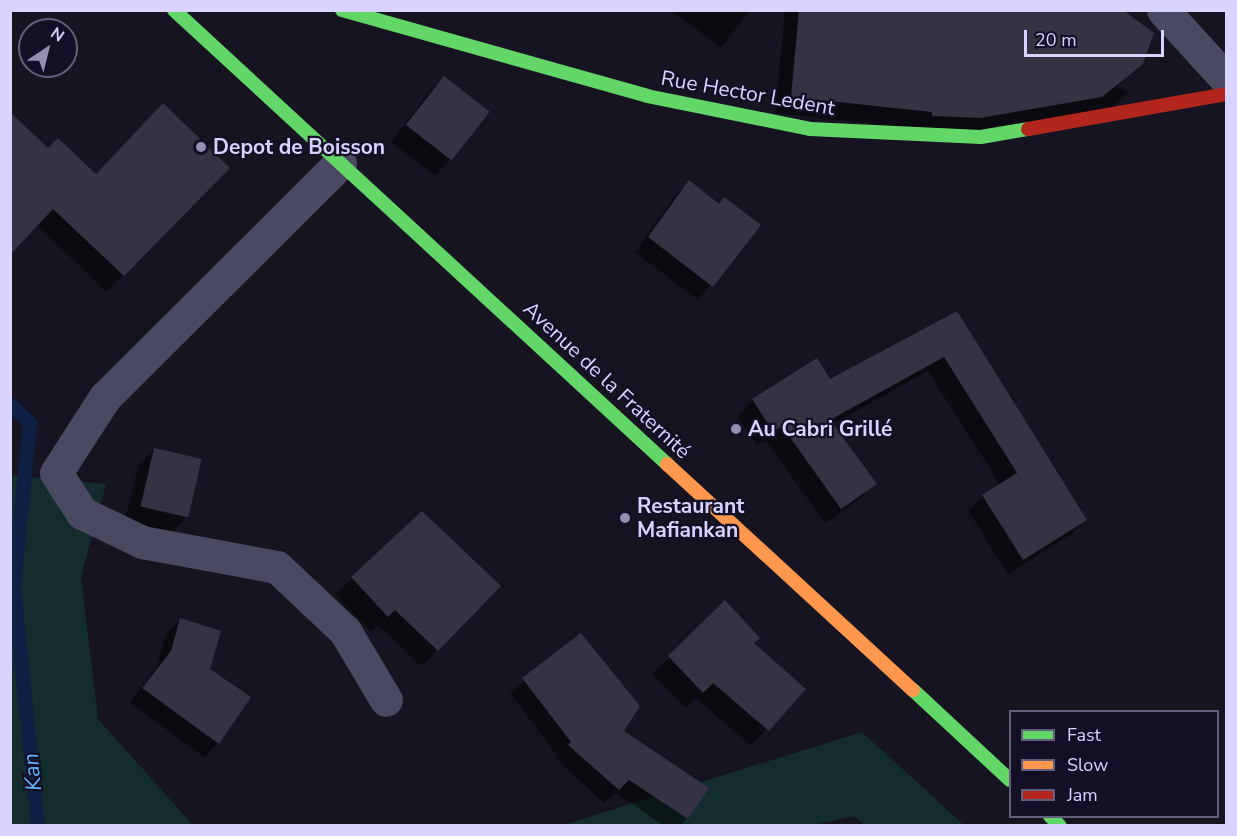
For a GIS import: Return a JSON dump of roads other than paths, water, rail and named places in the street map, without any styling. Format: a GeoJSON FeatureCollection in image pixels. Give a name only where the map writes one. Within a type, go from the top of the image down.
{"type":"FeatureCollection","features":[{"type":"Feature","properties":{"kind":"street","name":"Avenue de la Fraternité"},"geometry":{"type":"LineString","coordinates":[[174,10],[1009,778]]}},
{"type":"Feature","properties":{"kind":"street","name":"Rue Hector Ledent"},"geometry":{"type":"LineString","coordinates":[[342,10],[647,96],[810,129],[981,137],[1227,94]]}},
{"type":"Feature","properties":{"kind":"street"},"geometry":{"type":"LineString","coordinates":[[1163,10],[1227,79]]}},
{"type":"Feature","properties":{"kind":"street"},"geometry":{"type":"LineString","coordinates":[[340,163],[105,397],[56,473],[82,513],[142,542],[277,567],[345,632],[386,700]]}},
{"type":"Feature","properties":{"kind":"waterway","name":"Kan"},"geometry":{"type":"LineString","coordinates":[[10,404],[30,423],[14,587],[38,826]]}},
{"type":"Feature","properties":{"kind":"place","name":"Depot de Boisson"},"geometry":{"type":"Point","coordinates":[201,147]}},
{"type":"Feature","properties":{"kind":"place","name":"Au Cabri Grillé"},"geometry":{"type":"Point","coordinates":[736,429]}},
{"type":"Feature","properties":{"kind":"place","name":"Restaurant Mafiankan"},"geometry":{"type":"Point","coordinates":[625,518]}}]}
